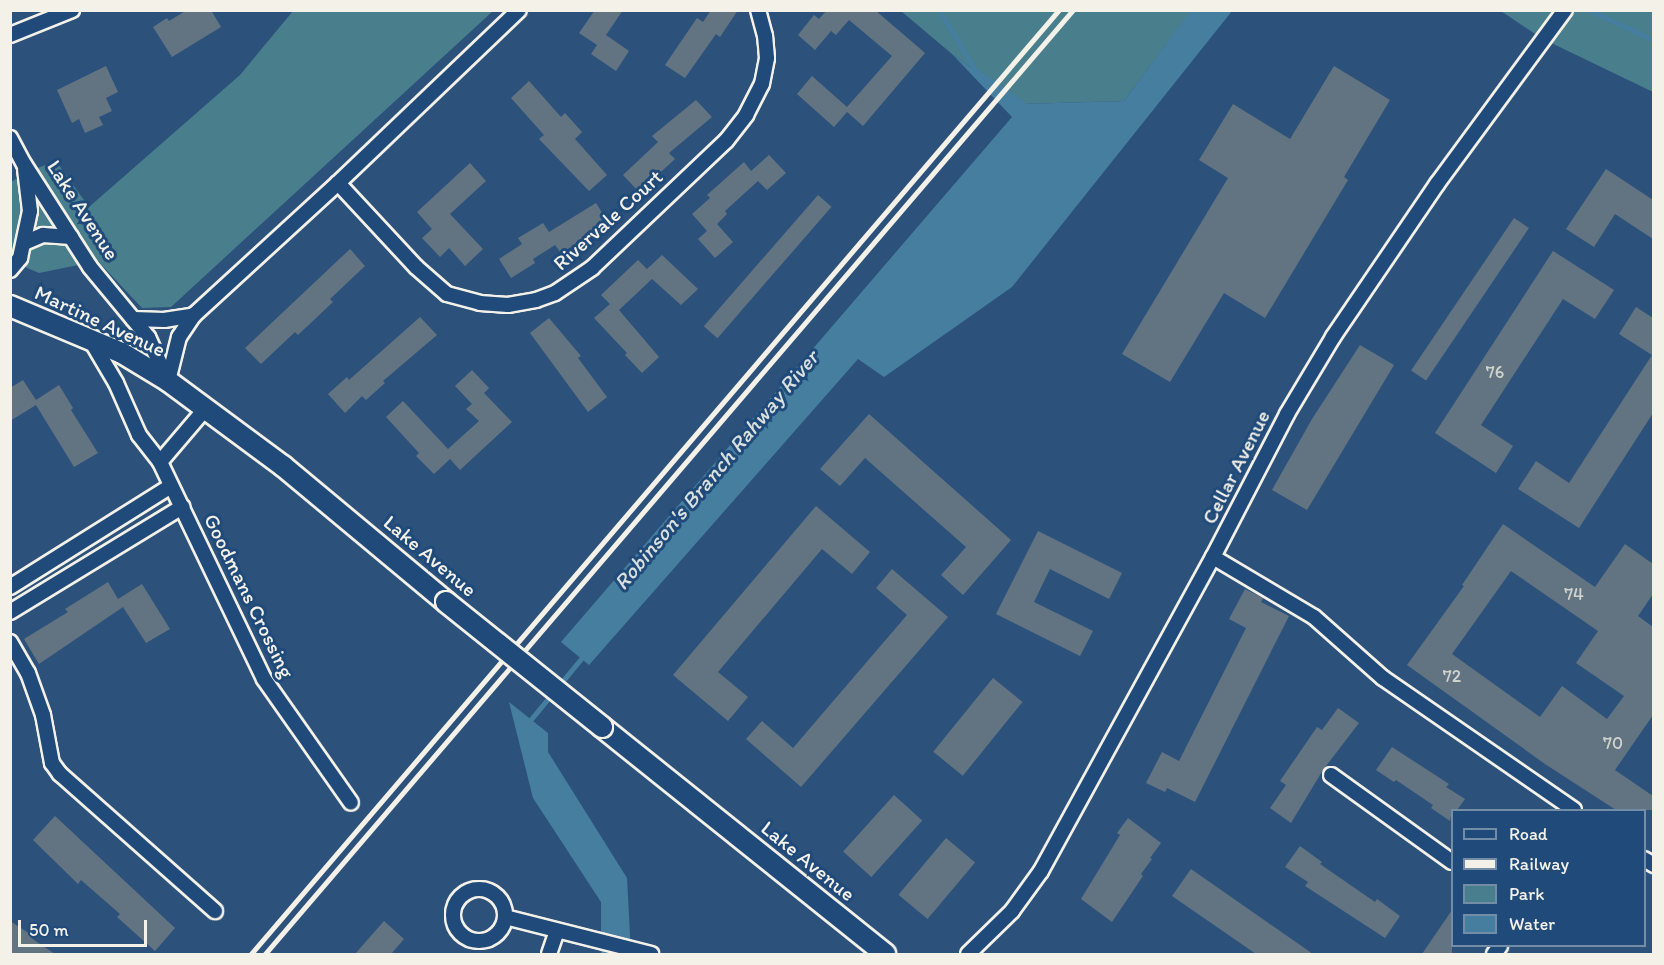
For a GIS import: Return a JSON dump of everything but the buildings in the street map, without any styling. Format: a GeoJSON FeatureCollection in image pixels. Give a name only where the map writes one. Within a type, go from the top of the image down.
{"type":"FeatureCollection","features":[{"type":"Feature","properties":{"kind":"main road","name":"Martine Avenue"},"geometry":{"type":"LineString","coordinates":[[10,306],[122,353],[168,381]]}},
{"type":"Feature","properties":{"kind":"main road","name":"Lake Avenue"},"geometry":{"type":"LineString","coordinates":[[168,381],[283,466],[446,602],[885,954]]}},
{"type":"Feature","properties":{"kind":"street"},"geometry":{"type":"LineString","coordinates":[[10,35],[72,10]]}},
{"type":"Feature","properties":{"kind":"street"},"geometry":{"type":"LineString","coordinates":[[168,381],[179,337],[194,315],[338,183],[519,10]]}},
{"type":"Feature","properties":{"kind":"street","name":"Rivervale Court"},"geometry":{"type":"LineString","coordinates":[[338,183],[416,267],[447,294],[480,303],[508,305],[536,300],[555,293],[592,268],[721,146],[746,115],[762,84],[767,58],[765,36],[758,10]]}},
{"type":"Feature","properties":{"kind":"street","name":"Cellar Avenue"},"geometry":{"type":"LineString","coordinates":[[968,954],[1012,911],[1041,871],[1213,557],[1287,414],[1333,337],[1400,236],[1565,10]]}},
{"type":"Feature","properties":{"kind":"street","name":"Lake Avenue"},"geometry":{"type":"LineString","coordinates":[[10,138],[24,164],[90,267],[148,337],[168,381]]}},
{"type":"Feature","properties":{"kind":"street"},"geometry":{"type":"LineString","coordinates":[[10,270],[20,258],[30,211],[24,164]]}},
{"type":"Feature","properties":{"kind":"street"},"geometry":{"type":"LineString","coordinates":[[24,243],[44,235],[71,237]]}},
{"type":"Feature","properties":{"kind":"street"},"geometry":{"type":"LineString","coordinates":[[133,319],[164,320],[194,315]]}},
{"type":"Feature","properties":{"kind":"street","name":"Goodmans Crossing"},"geometry":{"type":"LineString","coordinates":[[90,339],[116,383],[139,435],[160,462],[264,679],[351,803]]}},
{"type":"Feature","properties":{"kind":"street"},"geometry":{"type":"LineString","coordinates":[[160,462],[206,408]]}},
{"type":"Feature","properties":{"kind":"street"},"geometry":{"type":"LineString","coordinates":[[10,586],[171,486]]}},
{"type":"Feature","properties":{"kind":"street"},"geometry":{"type":"LineString","coordinates":[[10,612],[182,507]]}},
{"type":"Feature","properties":{"kind":"street"},"geometry":{"type":"LineString","coordinates":[[1213,557],[1314,617],[1383,678],[1573,809]]}},
{"type":"Feature","properties":{"kind":"street"},"geometry":{"type":"LineString","coordinates":[[10,642],[28,673],[43,716],[52,763],[60,774],[215,911]]}},
{"type":"Feature","properties":{"kind":"street"},"geometry":{"type":"LineString","coordinates":[[1331,775],[1451,861]]}},
{"type":"Feature","properties":{"kind":"street"},"geometry":{"type":"LineString","coordinates":[[506,917],[648,954]]}},
{"type":"Feature","properties":{"kind":"street"},"geometry":{"type":"LineString","coordinates":[[549,954],[557,931]]}},
{"type":"Feature","properties":{"kind":"green space"},"geometry":{"type":"Polygon","coordinates":[[[293,11],[493,11],[171,307],[142,308],[98,261],[39,273],[11,261],[11,182],[27,172],[56,161],[89,207],[240,75],[293,11]]]}},
{"type":"Feature","properties":{"kind":"green space"},"geometry":{"type":"Polygon","coordinates":[[[901,11],[1191,11],[1124,101],[1023,104],[952,54],[901,11]]]}},
{"type":"Feature","properties":{"kind":"green space"},"geometry":{"type":"Polygon","coordinates":[[[1501,11],[1653,11],[1653,92],[1541,38],[1501,11]]]}},
{"type":"Feature","properties":{"kind":"water"},"geometry":{"type":"Polygon","coordinates":[[[1191,10],[1232,11],[1012,287],[884,377],[858,359],[589,665],[561,642],[1012,117],[952,54],[1023,104],[1124,101],[1191,10]]]}},
{"type":"Feature","properties":{"kind":"water"},"geometry":{"type":"Polygon","coordinates":[[[509,702],[548,733],[548,752],[627,878],[631,954],[601,954],[601,902],[533,798],[509,702]]]}},
{"type":"Feature","properties":{"kind":"waterway"},"geometry":{"type":"LineString","coordinates":[[939,10],[976,71],[1023,104]]}},
{"type":"Feature","properties":{"kind":"waterway","name":"Robinson's Branch Rahway River"},"geometry":{"type":"LineString","coordinates":[[1589,10],[1654,40]]}},
{"type":"Feature","properties":{"kind":"waterway","name":"Robinson's Branch Rahway River"},"geometry":{"type":"LineString","coordinates":[[527,724],[584,655]]}},
{"type":"Feature","properties":{"kind":"railway"},"geometry":{"type":"LineString","coordinates":[[251,954],[1059,10]]}},
{"type":"Feature","properties":{"kind":"railway"},"geometry":{"type":"LineString","coordinates":[[265,954],[1073,10]]}}]}
